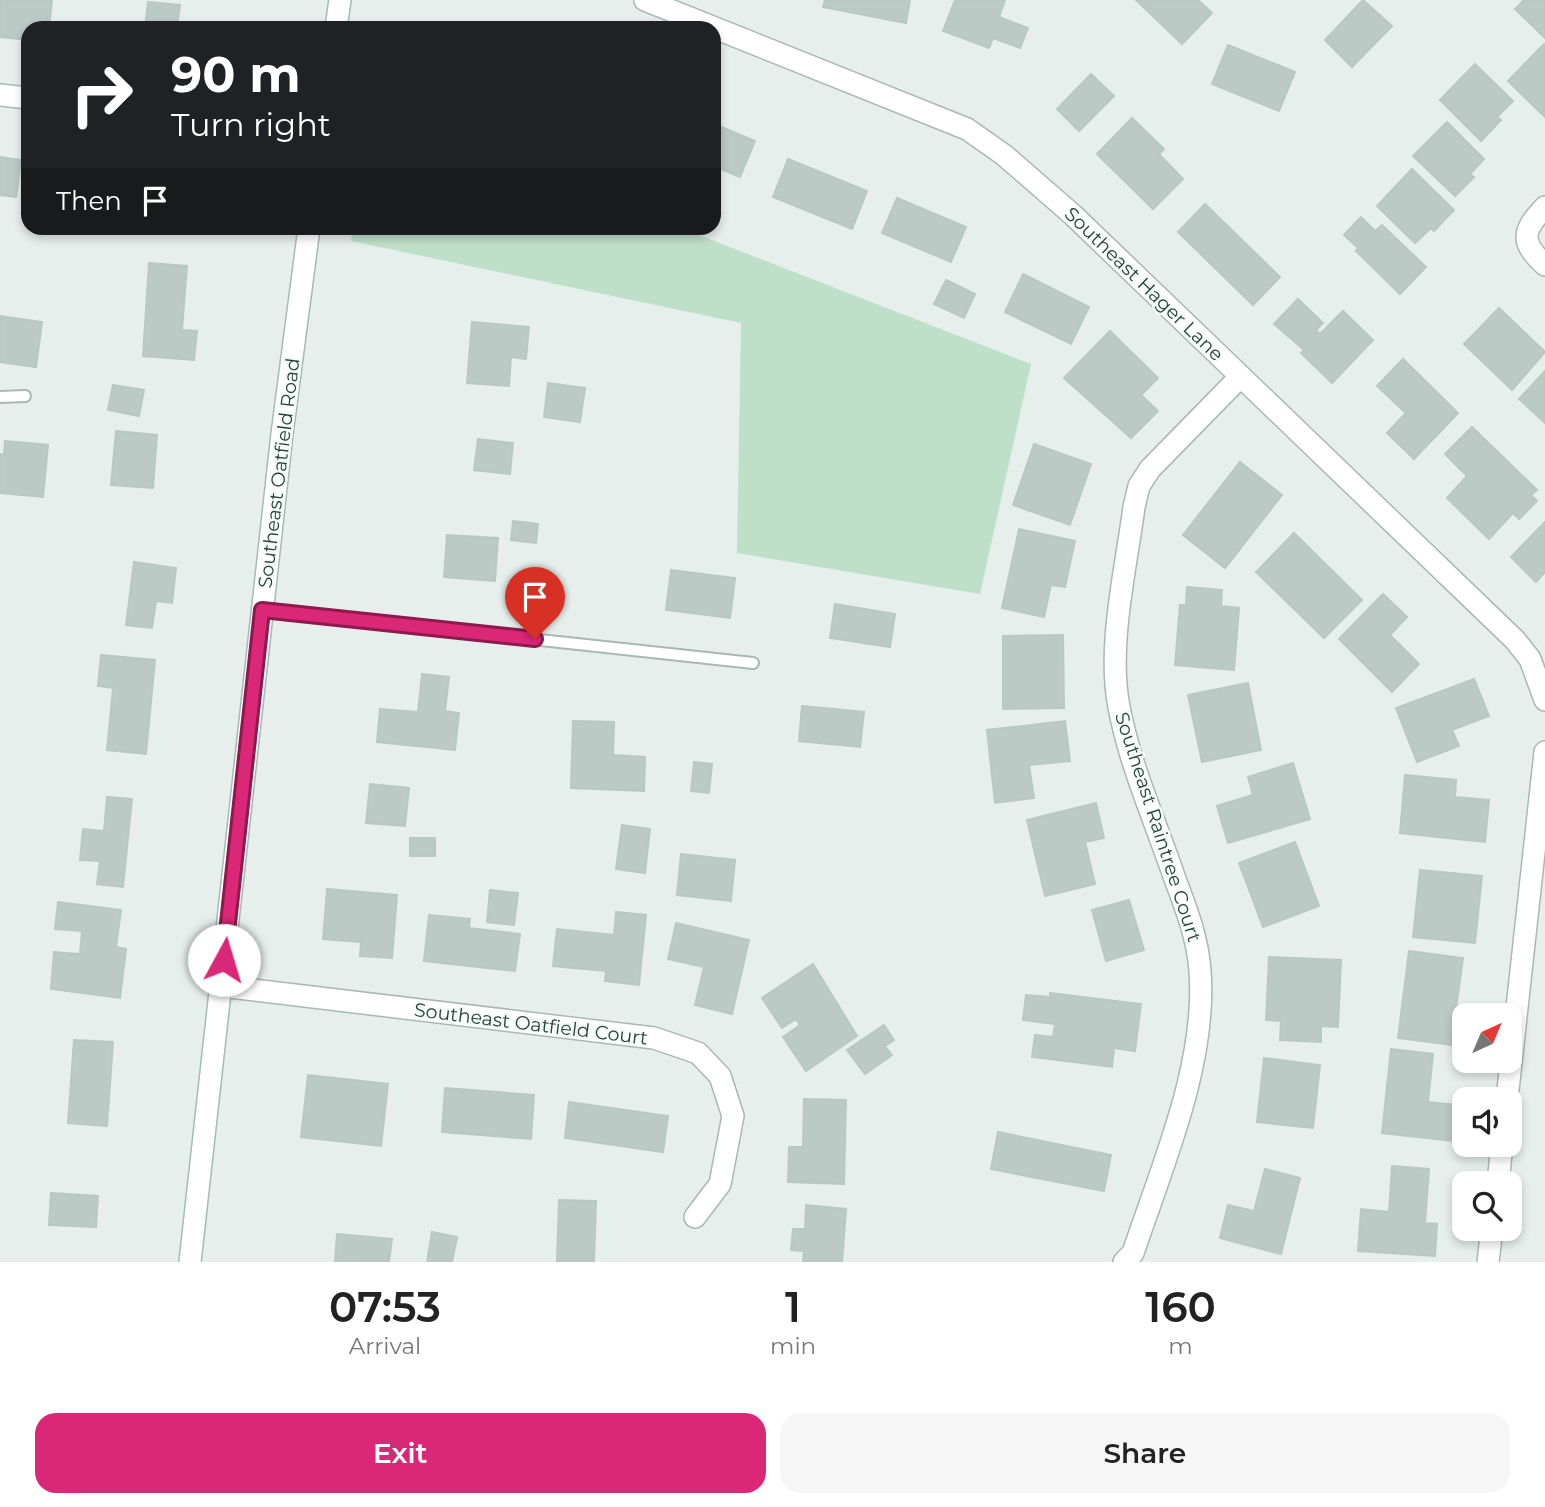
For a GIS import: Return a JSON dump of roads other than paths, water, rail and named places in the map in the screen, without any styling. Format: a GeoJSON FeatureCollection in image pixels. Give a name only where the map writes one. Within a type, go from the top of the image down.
{"type":"FeatureCollection","features":[{"type":"Feature","properties":{"kind":"street"},"geometry":{"type":"LineString","coordinates":[[337,21],[340,0]]}},
{"type":"Feature","properties":{"kind":"street","name":"Southeast Hager Lane"},"geometry":{"type":"LineString","coordinates":[[645,0],[697,21]]}},
{"type":"Feature","properties":{"kind":"street","name":"Southeast Hager Lane"},"geometry":{"type":"LineString","coordinates":[[721,30],[967,129],[1004,155],[1073,215],[1515,640],[1530,659],[1545,700]]}},
{"type":"Feature","properties":{"kind":"street"},"geometry":{"type":"LineString","coordinates":[[0,95],[21,98]]}},
{"type":"Feature","properties":{"kind":"street"},"geometry":{"type":"LineString","coordinates":[[1545,207],[1529,225],[1525,237],[1529,248],[1545,265]]}},
{"type":"Feature","properties":{"kind":"street","name":"Southeast Oatfield Road"},"geometry":{"type":"LineString","coordinates":[[190,1262],[262,610],[308,235]]}},
{"type":"Feature","properties":{"kind":"street","name":"Southeast Raintree Court"},"geometry":{"type":"LineString","coordinates":[[1124,1262],[1133,1253],[1170,1143],[1196,1052],[1201,1010],[1196,942],[1128,743],[1117,694],[1114,669],[1134,507],[1139,486],[1150,469],[1240,377]]}},
{"type":"Feature","properties":{"kind":"street"},"geometry":{"type":"LineString","coordinates":[[1508,1087],[1545,752]]}},
{"type":"Feature","properties":{"kind":"street","name":"Southeast Oatfield Court"},"geometry":{"type":"LineString","coordinates":[[221,986],[654,1038],[698,1053],[720,1076],[733,1116],[720,1184],[695,1217]]}},
{"type":"Feature","properties":{"kind":"street"},"geometry":{"type":"LineString","coordinates":[[1488,1262],[1490,1241]]}},
{"type":"Feature","properties":{"kind":"lane"},"geometry":{"type":"LineString","coordinates":[[0,397],[25,396]]}},
{"type":"Feature","properties":{"kind":"lane"},"geometry":{"type":"LineString","coordinates":[[262,610],[753,663]]}}]}
